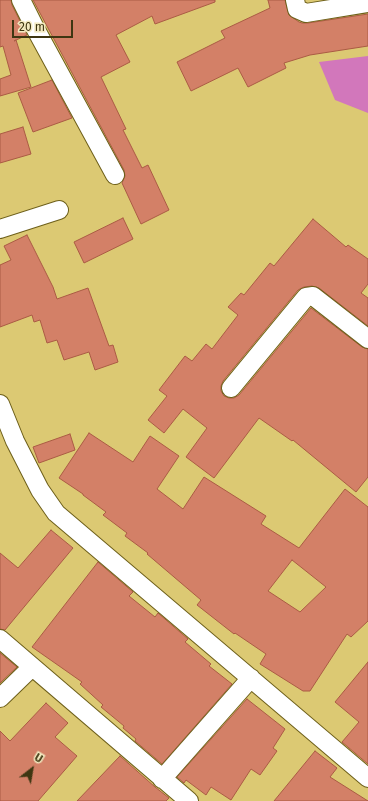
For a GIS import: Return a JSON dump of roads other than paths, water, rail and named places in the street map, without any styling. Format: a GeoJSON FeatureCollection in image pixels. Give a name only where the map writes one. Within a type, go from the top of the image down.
{"type":"FeatureCollection","features":[{"type":"Feature","properties":{"kind":"street"},"geometry":{"type":"LineString","coordinates":[[21,0],[115,175]]}},
{"type":"Feature","properties":{"kind":"street"},"geometry":{"type":"LineString","coordinates":[[295,0],[297,9],[306,13],[368,3]]}},
{"type":"Feature","properties":{"kind":"street"},"geometry":{"type":"LineString","coordinates":[[0,229],[59,210]]}},
{"type":"Feature","properties":{"kind":"street"},"geometry":{"type":"LineString","coordinates":[[231,388],[306,297],[313,296],[368,339]]}},
{"type":"Feature","properties":{"kind":"street"},"geometry":{"type":"LineString","coordinates":[[0,404],[15,441],[40,490],[56,513],[368,778]]}},
{"type":"Feature","properties":{"kind":"street"},"geometry":{"type":"LineString","coordinates":[[0,639],[189,801]]}},
{"type":"Feature","properties":{"kind":"street"},"geometry":{"type":"LineString","coordinates":[[0,698],[32,667]]}},
{"type":"Feature","properties":{"kind":"street"},"geometry":{"type":"LineString","coordinates":[[162,779],[251,678]]}}]}
